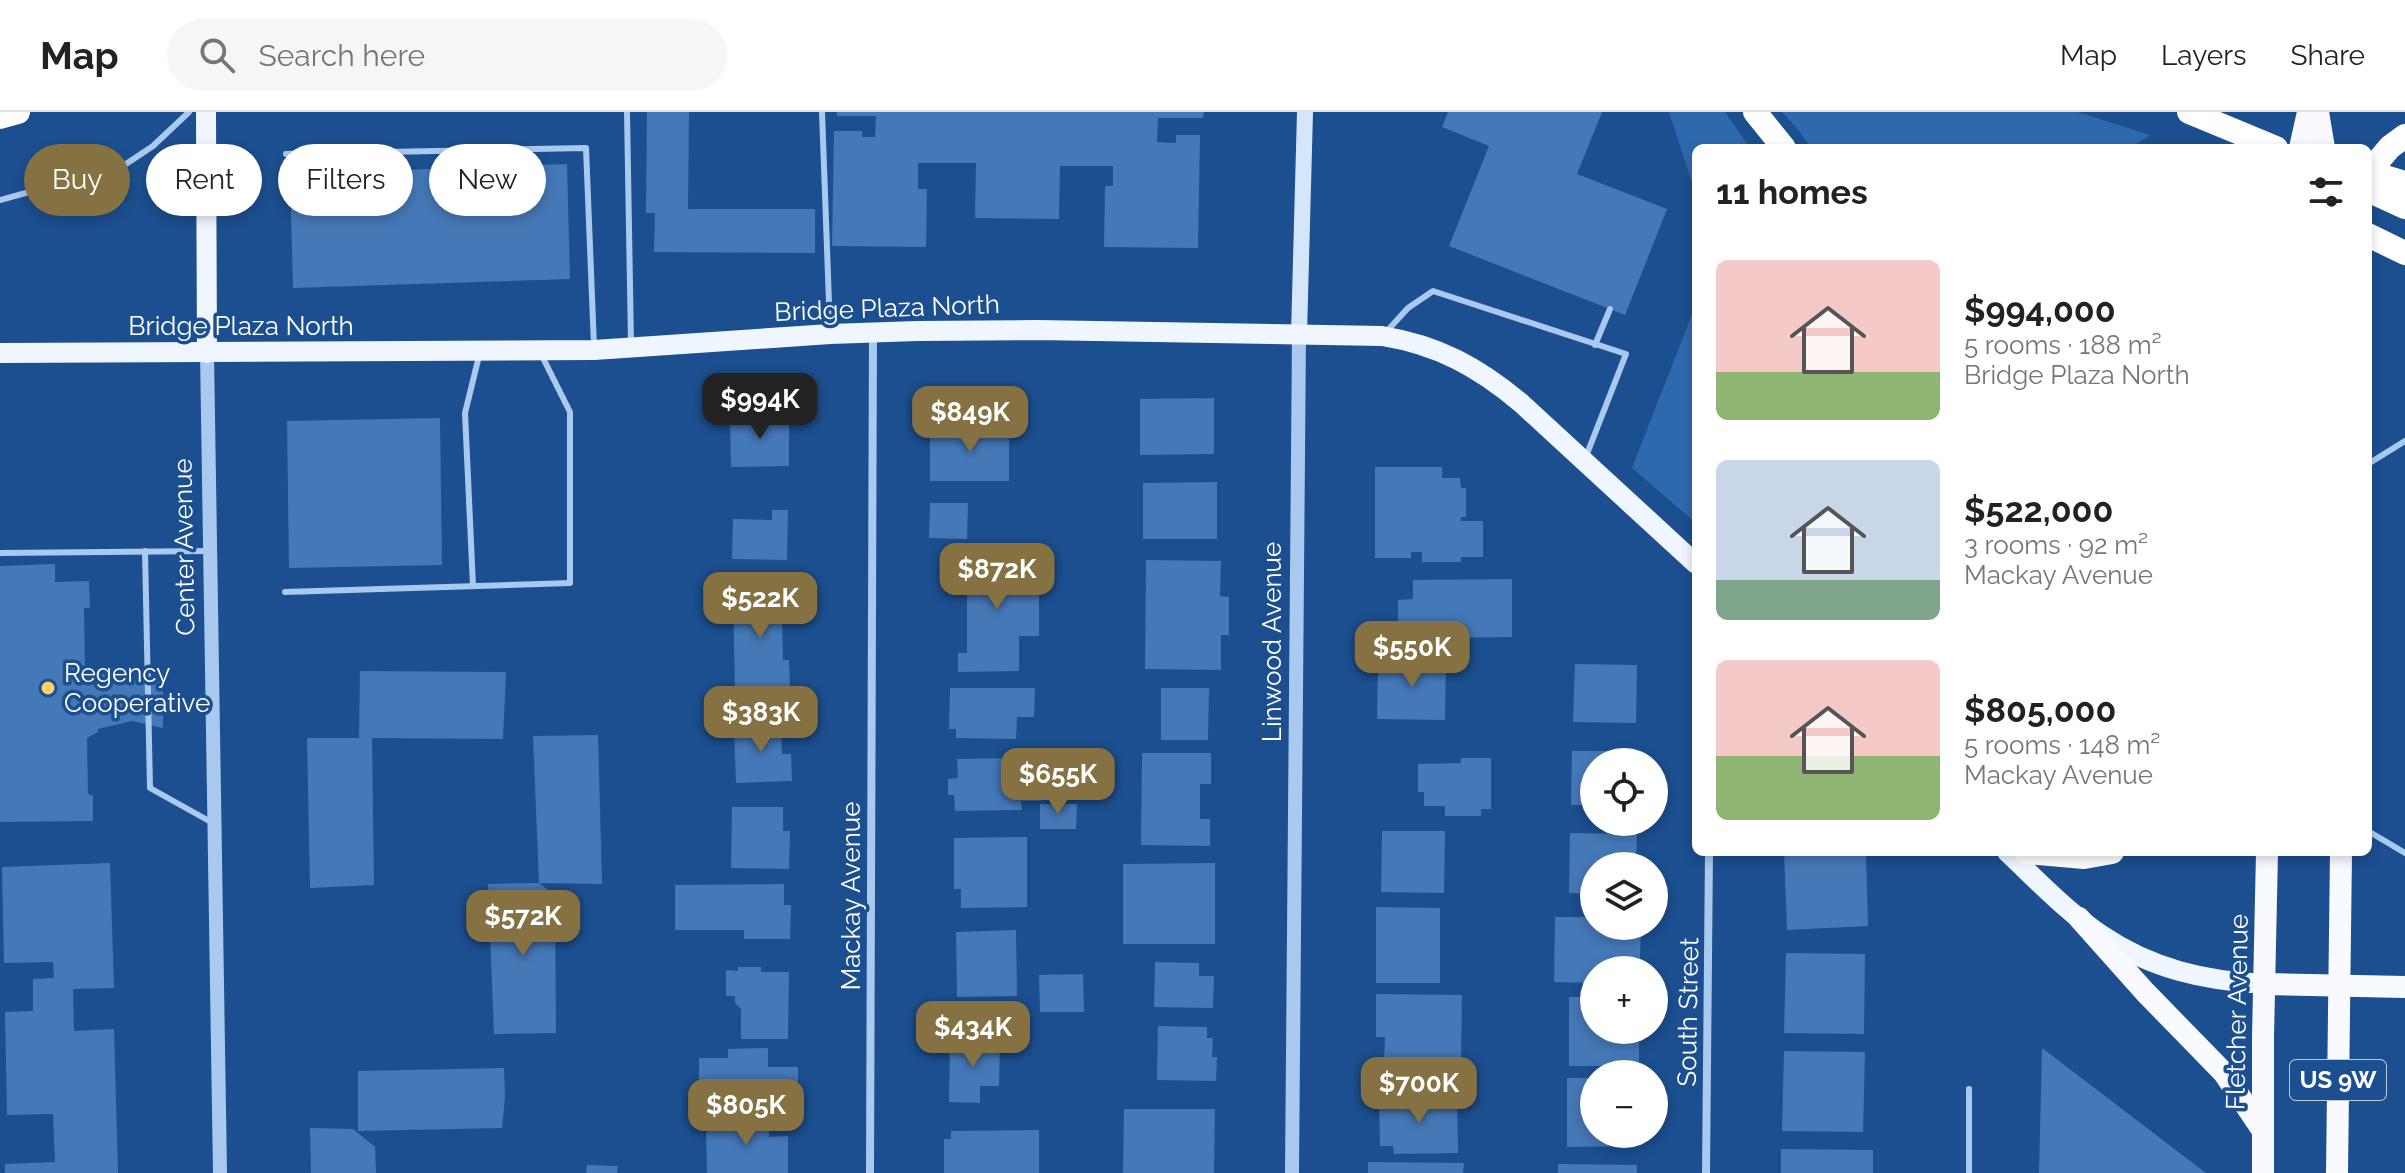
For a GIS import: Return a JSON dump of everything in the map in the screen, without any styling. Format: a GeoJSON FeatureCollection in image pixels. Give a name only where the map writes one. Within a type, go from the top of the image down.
{"type":"FeatureCollection","features":[{"type":"Feature","properties":{"kind":"highway"},"geometry":{"type":"LineString","coordinates":[[0,117],[18,112]]}},
{"type":"Feature","properties":{"kind":"highway"},"geometry":{"type":"LineString","coordinates":[[1755,112],[1781,144]]}},
{"type":"Feature","properties":{"kind":"highway"},"geometry":{"type":"LineString","coordinates":[[2189,112],[2268,144]]}},
{"type":"Feature","properties":{"kind":"highway"},"geometry":{"type":"LineString","coordinates":[[2301,144],[2308,112]]}},
{"type":"Feature","properties":{"kind":"highway"},"geometry":{"type":"LineString","coordinates":[[2318,112],[2323,144]]}},
{"type":"Feature","properties":{"kind":"highway"},"geometry":{"type":"LineString","coordinates":[[2372,167],[2382,154],[2405,136]]}},
{"type":"Feature","properties":{"kind":"highway"},"geometry":{"type":"LineString","coordinates":[[2372,173],[2405,183]]}},
{"type":"Feature","properties":{"kind":"highway"},"geometry":{"type":"LineString","coordinates":[[2372,192],[2405,207]]}},
{"type":"Feature","properties":{"kind":"highway"},"geometry":{"type":"LineString","coordinates":[[2372,237],[2405,253]]}},
{"type":"Feature","properties":{"kind":"highway"},"geometry":{"type":"LineString","coordinates":[[2060,856],[2097,856]]}},
{"type":"Feature","properties":{"kind":"highway","name":"Fletcher Avenue"},"geometry":{"type":"LineString","coordinates":[[2263,1173],[2267,856]]}},
{"type":"Feature","properties":{"kind":"highway","name":"US 9W"},"geometry":{"type":"LineString","coordinates":[[2337,1173],[2341,856]]}},
{"type":"Feature","properties":{"kind":"highway"},"geometry":{"type":"LineString","coordinates":[[2079,918],[2145,992],[2218,1066],[2263,1131]]}},
{"type":"Feature","properties":{"kind":"highway"},"geometry":{"type":"LineString","coordinates":[[2265,984],[2405,987]]}},
{"type":"Feature","properties":{"kind":"main road","name":"Center Avenue"},"geometry":{"type":"LineString","coordinates":[[206,112],[207,353]]}},
{"type":"Feature","properties":{"kind":"main road","name":"Linwood Avenue"},"geometry":{"type":"LineString","coordinates":[[1299,334],[1305,112]]}},
{"type":"Feature","properties":{"kind":"main road","name":"Bridge Plaza North"},"geometry":{"type":"LineString","coordinates":[[0,353],[594,350],[873,332],[1037,330],[1382,336],[1409,340],[1467,363],[1494,381],[1692,560]]}},
{"type":"Feature","properties":{"kind":"main road"},"geometry":{"type":"LineString","coordinates":[[2011,856],[2079,918],[2122,947],[2167,969],[2217,980],[2265,984]]}},
{"type":"Feature","properties":{"kind":"street","name":"Mackay Avenue"},"geometry":{"type":"LineString","coordinates":[[870,1173],[873,332]]}},
{"type":"Feature","properties":{"kind":"street","name":"Linwood Avenue"},"geometry":{"type":"LineString","coordinates":[[1292,1173],[1299,334]]}},
{"type":"Feature","properties":{"kind":"street","name":"Center Avenue"},"geometry":{"type":"LineString","coordinates":[[207,353],[220,1173]]}},
{"type":"Feature","properties":{"kind":"street","name":"South Street"},"geometry":{"type":"LineString","coordinates":[[1706,1173],[1709,856]]}},
{"type":"Feature","properties":{"kind":"lane"},"geometry":{"type":"LineString","coordinates":[[0,200],[123,166],[153,146],[189,112]]}},
{"type":"Feature","properties":{"kind":"lane"},"geometry":{"type":"LineString","coordinates":[[627,112],[631,347]]}},
{"type":"Feature","properties":{"kind":"lane"},"geometry":{"type":"LineString","coordinates":[[822,112],[830,334]]}},
{"type":"Feature","properties":{"kind":"lane"},"geometry":{"type":"LineString","coordinates":[[413,151],[586,148],[594,350]]}},
{"type":"Feature","properties":{"kind":"lane"},"geometry":{"type":"LineString","coordinates":[[1382,336],[1408,308],[1433,291],[1626,354],[1585,461]]}},
{"type":"Feature","properties":{"kind":"lane"},"geometry":{"type":"LineString","coordinates":[[1595,345],[1610,309]]}},
{"type":"Feature","properties":{"kind":"lane"},"geometry":{"type":"LineString","coordinates":[[473,586],[465,413],[480,351]]}},
{"type":"Feature","properties":{"kind":"lane"},"geometry":{"type":"LineString","coordinates":[[285,592],[570,583],[570,412],[540,351]]}},
{"type":"Feature","properties":{"kind":"lane"},"geometry":{"type":"LineString","coordinates":[[2372,462],[2405,441]]}},
{"type":"Feature","properties":{"kind":"lane"},"geometry":{"type":"LineString","coordinates":[[145,551],[150,788],[215,824]]}},
{"type":"Feature","properties":{"kind":"lane"},"geometry":{"type":"LineString","coordinates":[[0,553],[210,551]]}},
{"type":"Feature","properties":{"kind":"lane"},"geometry":{"type":"LineString","coordinates":[[2372,833],[2405,853]]}},
{"type":"Feature","properties":{"kind":"lane"},"geometry":{"type":"LineString","coordinates":[[1969,1089],[1969,1173]]}},
{"type":"Feature","properties":{"kind":"shaded area"},"geometry":{"type":"Polygon","coordinates":[[[1669,112],[1725,112],[1747,144],[1692,144],[1692,183],[1669,112]]]}},
{"type":"Feature","properties":{"kind":"shaded area"},"geometry":{"type":"Polygon","coordinates":[[[1782,112],[2078,112],[2150,135],[2137,144],[1808,144],[1782,112]]]}},
{"type":"Feature","properties":{"kind":"shaded area"},"geometry":{"type":"Polygon","coordinates":[[[1692,314],[1692,520],[1632,468],[1692,314]]]}},
{"type":"Feature","properties":{"kind":"building"},"geometry":{"type":"Polygon","coordinates":[[[647,112],[689,112],[688,209],[815,209],[815,253],[654,252],[655,213],[646,213],[647,112]]]}},
{"type":"Feature","properties":{"kind":"building"},"geometry":{"type":"Polygon","coordinates":[[[837,112],[1204,112],[1203,118],[1158,118],[1157,142],[1176,143],[1176,135],[1200,135],[1198,248],[1104,247],[1105,186],[1113,186],[1113,166],[1060,166],[1059,219],[975,218],[976,163],[918,163],[918,189],[927,189],[926,247],[832,246],[834,131],[862,131],[862,137],[875,137],[876,116],[837,116],[837,112]]]}},
{"type":"Feature","properties":{"kind":"building"},"geometry":{"type":"Polygon","coordinates":[[[1448,112],[1602,112],[1577,174],[1667,209],[1625,315],[1449,246],[1489,146],[1442,127],[1448,112]]]}},
{"type":"Feature","properties":{"kind":"building"},"geometry":{"type":"Polygon","coordinates":[[[567,164],[570,279],[293,288],[291,216],[413,216],[413,170],[429,169],[429,216],[546,216],[546,165],[567,164]]]}},
{"type":"Feature","properties":{"kind":"building"},"geometry":{"type":"Polygon","coordinates":[[[1214,398],[1214,454],[1140,455],[1140,399],[1214,398]]]}},
{"type":"Feature","properties":{"kind":"building"},"geometry":{"type":"Polygon","coordinates":[[[789,415],[789,466],[731,467],[730,416],[789,415]]]}},
{"type":"Feature","properties":{"kind":"building"},"geometry":{"type":"Polygon","coordinates":[[[440,418],[442,565],[289,568],[287,421],[440,418]]]}},
{"type":"Feature","properties":{"kind":"building"},"geometry":{"type":"Polygon","coordinates":[[[930,428],[1009,428],[1009,481],[930,481],[930,428]]]}},
{"type":"Feature","properties":{"kind":"building"},"geometry":{"type":"Polygon","coordinates":[[[1375,467],[1442,467],[1442,478],[1460,478],[1461,488],[1466,488],[1466,517],[1461,517],[1461,521],[1483,521],[1483,557],[1461,557],[1461,562],[1422,562],[1422,552],[1411,552],[1411,558],[1375,558],[1375,467]]]}},
{"type":"Feature","properties":{"kind":"building"},"geometry":{"type":"Polygon","coordinates":[[[1217,482],[1217,539],[1143,539],[1143,483],[1217,482]]]}},
{"type":"Feature","properties":{"kind":"building"},"geometry":{"type":"Polygon","coordinates":[[[930,503],[968,503],[967,539],[929,538],[930,503]]]}},
{"type":"Feature","properties":{"kind":"building"},"geometry":{"type":"Polygon","coordinates":[[[772,510],[788,510],[787,560],[732,559],[733,519],[772,520],[772,510]]]}},
{"type":"Feature","properties":{"kind":"building"},"geometry":{"type":"Polygon","coordinates":[[[957,552],[1023,552],[1023,585],[1039,585],[1039,636],[1019,636],[1019,671],[958,672],[958,653],[967,653],[967,572],[957,573],[957,552]]]}},
{"type":"Feature","properties":{"kind":"building"},"geometry":{"type":"Polygon","coordinates":[[[1146,560],[1221,561],[1220,596],[1229,597],[1229,635],[1221,635],[1221,670],[1145,669],[1146,560]]]}},
{"type":"Feature","properties":{"kind":"building","name":"Regency Cooperative"},"geometry":{"type":"Polygon","coordinates":[[[55,564],[55,582],[89,581],[90,608],[84,608],[85,669],[96,668],[96,672],[133,681],[163,672],[163,728],[132,721],[98,729],[87,738],[88,794],[93,796],[93,821],[0,822],[0,566],[55,564]]]}},
{"type":"Feature","properties":{"kind":"building"},"geometry":{"type":"Polygon","coordinates":[[[1512,579],[1512,637],[1445,638],[1445,644],[1398,645],[1398,600],[1413,599],[1413,580],[1512,579]]]}},
{"type":"Feature","properties":{"kind":"building"},"geometry":{"type":"Polygon","coordinates":[[[790,593],[791,619],[782,620],[783,660],[789,660],[790,687],[735,689],[733,594],[790,593]]]}},
{"type":"Feature","properties":{"kind":"building"},"geometry":{"type":"Polygon","coordinates":[[[1378,658],[1446,658],[1445,720],[1377,719],[1378,658]]]}},
{"type":"Feature","properties":{"kind":"building"},"geometry":{"type":"Polygon","coordinates":[[[1575,664],[1637,665],[1636,723],[1573,722],[1575,664]]]}},
{"type":"Feature","properties":{"kind":"building"},"geometry":{"type":"Polygon","coordinates":[[[360,671],[506,672],[503,739],[372,738],[374,885],[310,888],[307,738],[359,738],[360,671]]]}},
{"type":"Feature","properties":{"kind":"building"},"geometry":{"type":"Polygon","coordinates":[[[950,688],[1035,688],[1034,717],[1017,717],[1016,739],[956,738],[956,729],[949,729],[950,688]]]}},
{"type":"Feature","properties":{"kind":"building"},"geometry":{"type":"Polygon","coordinates":[[[1161,688],[1209,688],[1208,740],[1161,740],[1161,688]]]}},
{"type":"Feature","properties":{"kind":"building"},"geometry":{"type":"Polygon","coordinates":[[[781,723],[782,754],[791,754],[792,781],[736,783],[734,724],[781,723]]]}},
{"type":"Feature","properties":{"kind":"building"},"geometry":{"type":"Polygon","coordinates":[[[598,735],[602,884],[539,883],[533,736],[598,735]]]}},
{"type":"Feature","properties":{"kind":"building"},"geometry":{"type":"Polygon","coordinates":[[[1572,751],[1580,751],[1580,805],[1571,805],[1572,751]]]}},
{"type":"Feature","properties":{"kind":"building"},"geometry":{"type":"Polygon","coordinates":[[[1142,753],[1211,753],[1211,784],[1200,784],[1200,819],[1210,819],[1210,846],[1141,845],[1142,753]]]}},
{"type":"Feature","properties":{"kind":"building"},"geometry":{"type":"Polygon","coordinates":[[[1022,758],[1022,781],[1042,781],[1042,801],[1021,801],[1022,810],[955,811],[954,795],[948,795],[948,779],[958,778],[957,759],[1022,758]]]}},
{"type":"Feature","properties":{"kind":"building"},"geometry":{"type":"Polygon","coordinates":[[[1461,758],[1491,758],[1491,809],[1481,809],[1481,816],[1445,816],[1445,806],[1424,806],[1424,792],[1418,792],[1418,764],[1461,763],[1461,758]]]}},
{"type":"Feature","properties":{"kind":"building"},"geometry":{"type":"Polygon","coordinates":[[[1040,804],[1077,804],[1076,829],[1040,829],[1040,804]]]}},
{"type":"Feature","properties":{"kind":"building"},"geometry":{"type":"Polygon","coordinates":[[[732,807],[783,807],[783,831],[790,831],[789,869],[731,868],[732,807]]]}},
{"type":"Feature","properties":{"kind":"building"},"geometry":{"type":"Polygon","coordinates":[[[1382,831],[1445,831],[1444,893],[1381,892],[1382,831]]]}},
{"type":"Feature","properties":{"kind":"building"},"geometry":{"type":"Polygon","coordinates":[[[1570,833],[1580,833],[1580,836],[1637,836],[1636,852],[1580,852],[1580,893],[1569,893],[1570,833]]]}},
{"type":"Feature","properties":{"kind":"building"},"geometry":{"type":"Polygon","coordinates":[[[1027,837],[1027,907],[961,908],[961,889],[954,889],[954,838],[1027,837]]]}},
{"type":"Feature","properties":{"kind":"building"},"geometry":{"type":"Polygon","coordinates":[[[1784,856],[1866,856],[1868,926],[1787,930],[1784,856]]]}},
{"type":"Feature","properties":{"kind":"building"},"geometry":{"type":"Polygon","coordinates":[[[110,863],[114,988],[73,989],[74,1031],[114,1029],[118,1173],[5,1173],[5,1164],[55,1162],[53,1114],[7,1115],[5,1012],[33,1011],[33,979],[54,978],[53,962],[4,963],[2,867],[110,863]]]}},
{"type":"Feature","properties":{"kind":"building"},"geometry":{"type":"Polygon","coordinates":[[[1215,863],[1215,944],[1123,944],[1123,864],[1215,863]]]}},
{"type":"Feature","properties":{"kind":"building"},"geometry":{"type":"Polygon","coordinates":[[[539,883],[555,895],[556,1033],[494,1034],[488,884],[539,883]]]}},
{"type":"Feature","properties":{"kind":"building"},"geometry":{"type":"Polygon","coordinates":[[[784,884],[784,905],[791,905],[790,939],[744,939],[744,930],[675,930],[675,885],[784,884]]]}},
{"type":"Feature","properties":{"kind":"building"},"geometry":{"type":"Polygon","coordinates":[[[1376,907],[1440,908],[1440,983],[1376,983],[1376,907]]]}},
{"type":"Feature","properties":{"kind":"building"},"geometry":{"type":"Polygon","coordinates":[[[1555,917],[1580,917],[1580,940],[1641,940],[1640,956],[1580,956],[1580,983],[1554,982],[1555,917]]]}},
{"type":"Feature","properties":{"kind":"building"},"geometry":{"type":"Polygon","coordinates":[[[1016,930],[1017,996],[957,997],[956,932],[1016,930]]]}},
{"type":"Feature","properties":{"kind":"building"},"geometry":{"type":"Polygon","coordinates":[[[1786,953],[1865,954],[1864,1034],[1784,1033],[1786,953]]]}},
{"type":"Feature","properties":{"kind":"building"},"geometry":{"type":"Polygon","coordinates":[[[1155,962],[1199,963],[1199,976],[1214,976],[1213,1008],[1154,1007],[1155,962]]]}},
{"type":"Feature","properties":{"kind":"building"},"geometry":{"type":"Polygon","coordinates":[[[738,967],[761,967],[761,972],[789,972],[788,1039],[741,1039],[741,1009],[735,1003],[735,996],[726,996],[726,970],[738,971],[738,967]]]}},
{"type":"Feature","properties":{"kind":"building"},"geometry":{"type":"Polygon","coordinates":[[[1083,974],[1084,1012],[1040,1012],[1039,975],[1083,974]]]}},
{"type":"Feature","properties":{"kind":"building"},"geometry":{"type":"Polygon","coordinates":[[[1376,994],[1462,995],[1461,1061],[1384,1060],[1385,1037],[1376,1037],[1376,994]]]}},
{"type":"Feature","properties":{"kind":"building"},"geometry":{"type":"Polygon","coordinates":[[[1569,997],[1580,997],[1580,1044],[1639,1044],[1639,1060],[1580,1060],[1580,1066],[1569,1066],[1569,997]]]}},
{"type":"Feature","properties":{"kind":"building"},"geometry":{"type":"Polygon","coordinates":[[[1158,1026],[1207,1027],[1207,1038],[1213,1038],[1212,1057],[1217,1057],[1216,1081],[1157,1080],[1158,1026]]]}},
{"type":"Feature","properties":{"kind":"building"},"geometry":{"type":"Polygon","coordinates":[[[950,1040],[1000,1041],[999,1086],[980,1086],[980,1103],[949,1102],[950,1040]]]}},
{"type":"Feature","properties":{"kind":"building"},"geometry":{"type":"Polygon","coordinates":[[[768,1048],[768,1067],[798,1067],[798,1082],[793,1082],[793,1105],[703,1105],[703,1089],[699,1089],[699,1058],[728,1058],[728,1049],[768,1048]]]}},
{"type":"Feature","properties":{"kind":"building"},"geometry":{"type":"Polygon","coordinates":[[[2042,1048],[2206,1173],[2039,1173],[2042,1048]]]}},
{"type":"Feature","properties":{"kind":"building"},"geometry":{"type":"Polygon","coordinates":[[[1784,1051],[1865,1052],[1863,1132],[1782,1131],[1784,1051]]]}},
{"type":"Feature","properties":{"kind":"building"},"geometry":{"type":"Polygon","coordinates":[[[504,1068],[502,1128],[358,1131],[358,1071],[504,1068]]]}},
{"type":"Feature","properties":{"kind":"building"},"geometry":{"type":"Polygon","coordinates":[[[1567,1078],[1580,1078],[1580,1147],[1567,1147],[1567,1078]]]}},
{"type":"Feature","properties":{"kind":"building"},"geometry":{"type":"Polygon","coordinates":[[[1457,1097],[1458,1153],[1394,1154],[1393,1146],[1380,1146],[1379,1098],[1457,1097]]]}},
{"type":"Feature","properties":{"kind":"building"},"geometry":{"type":"Polygon","coordinates":[[[1124,1109],[1215,1109],[1214,1173],[1123,1173],[1124,1109]]]}},
{"type":"Feature","properties":{"kind":"building"},"geometry":{"type":"Polygon","coordinates":[[[727,1116],[769,1116],[769,1137],[788,1136],[788,1173],[707,1173],[706,1126],[727,1126],[727,1116]]]}},
{"type":"Feature","properties":{"kind":"building"},"geometry":{"type":"Polygon","coordinates":[[[310,1128],[353,1129],[375,1147],[376,1173],[311,1173],[310,1128]]]}},
{"type":"Feature","properties":{"kind":"building"},"geometry":{"type":"Polygon","coordinates":[[[1039,1130],[1039,1173],[944,1173],[944,1139],[951,1139],[951,1131],[1039,1130]]]}},
{"type":"Feature","properties":{"kind":"building"},"geometry":{"type":"Polygon","coordinates":[[[1781,1149],[1873,1150],[1873,1173],[1781,1173],[1781,1149]]]}},
{"type":"Feature","properties":{"kind":"building"},"geometry":{"type":"Polygon","coordinates":[[[1368,1162],[1464,1163],[1463,1173],[1368,1173],[1368,1162]]]}},
{"type":"Feature","properties":{"kind":"building"},"geometry":{"type":"Polygon","coordinates":[[[1558,1164],[1637,1165],[1637,1173],[1558,1173],[1558,1164]]]}},
{"type":"Feature","properties":{"kind":"building"},"geometry":{"type":"Polygon","coordinates":[[[587,1165],[618,1166],[617,1173],[586,1173],[587,1165]]]}},
{"type":"Feature","properties":{"kind":"place","name":"Regency Cooperative"},"geometry":{"type":"Point","coordinates":[48,688]}}]}
